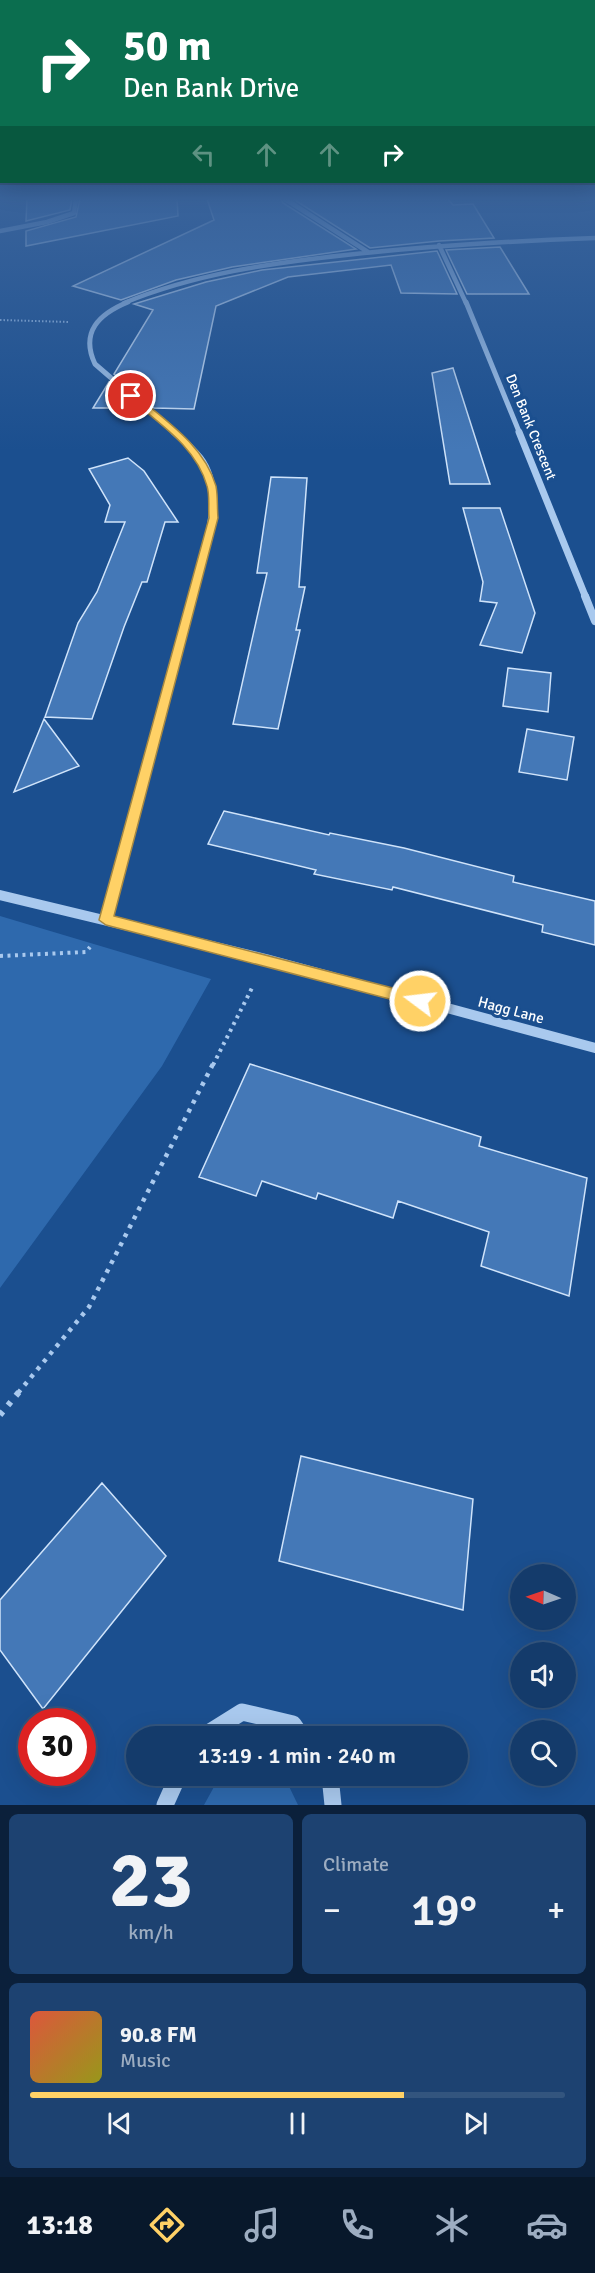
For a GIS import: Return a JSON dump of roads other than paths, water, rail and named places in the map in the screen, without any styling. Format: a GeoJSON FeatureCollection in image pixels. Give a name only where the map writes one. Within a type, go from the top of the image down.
{"type":"FeatureCollection","features":[{"type":"Feature","properties":{"kind":"street"},"geometry":{"type":"LineString","coordinates":[[106,920],[213,518],[212,488],[202,460],[182,439],[95,364],[89,352],[89,337],[97,322],[112,309],[138,297],[182,283]]}},
{"type":"Feature","properties":{"kind":"street","name":"Den Bank Crescent"},"geometry":{"type":"LineString","coordinates":[[457,283],[477,326],[595,621]]}},
{"type":"Feature","properties":{"kind":"street","name":"Hagg Lane"},"geometry":{"type":"LineString","coordinates":[[0,895],[266,959],[595,1048]]}},
{"type":"Feature","properties":{"kind":"street"},"geometry":{"type":"LineString","coordinates":[[220,1726],[242,1712],[294,1726]]}},
{"type":"Feature","properties":{"kind":"street"},"geometry":{"type":"LineString","coordinates":[[165,1805],[174,1786]]}},
{"type":"Feature","properties":{"kind":"street"},"geometry":{"type":"LineString","coordinates":[[331,1786],[333,1805]]}}]}
